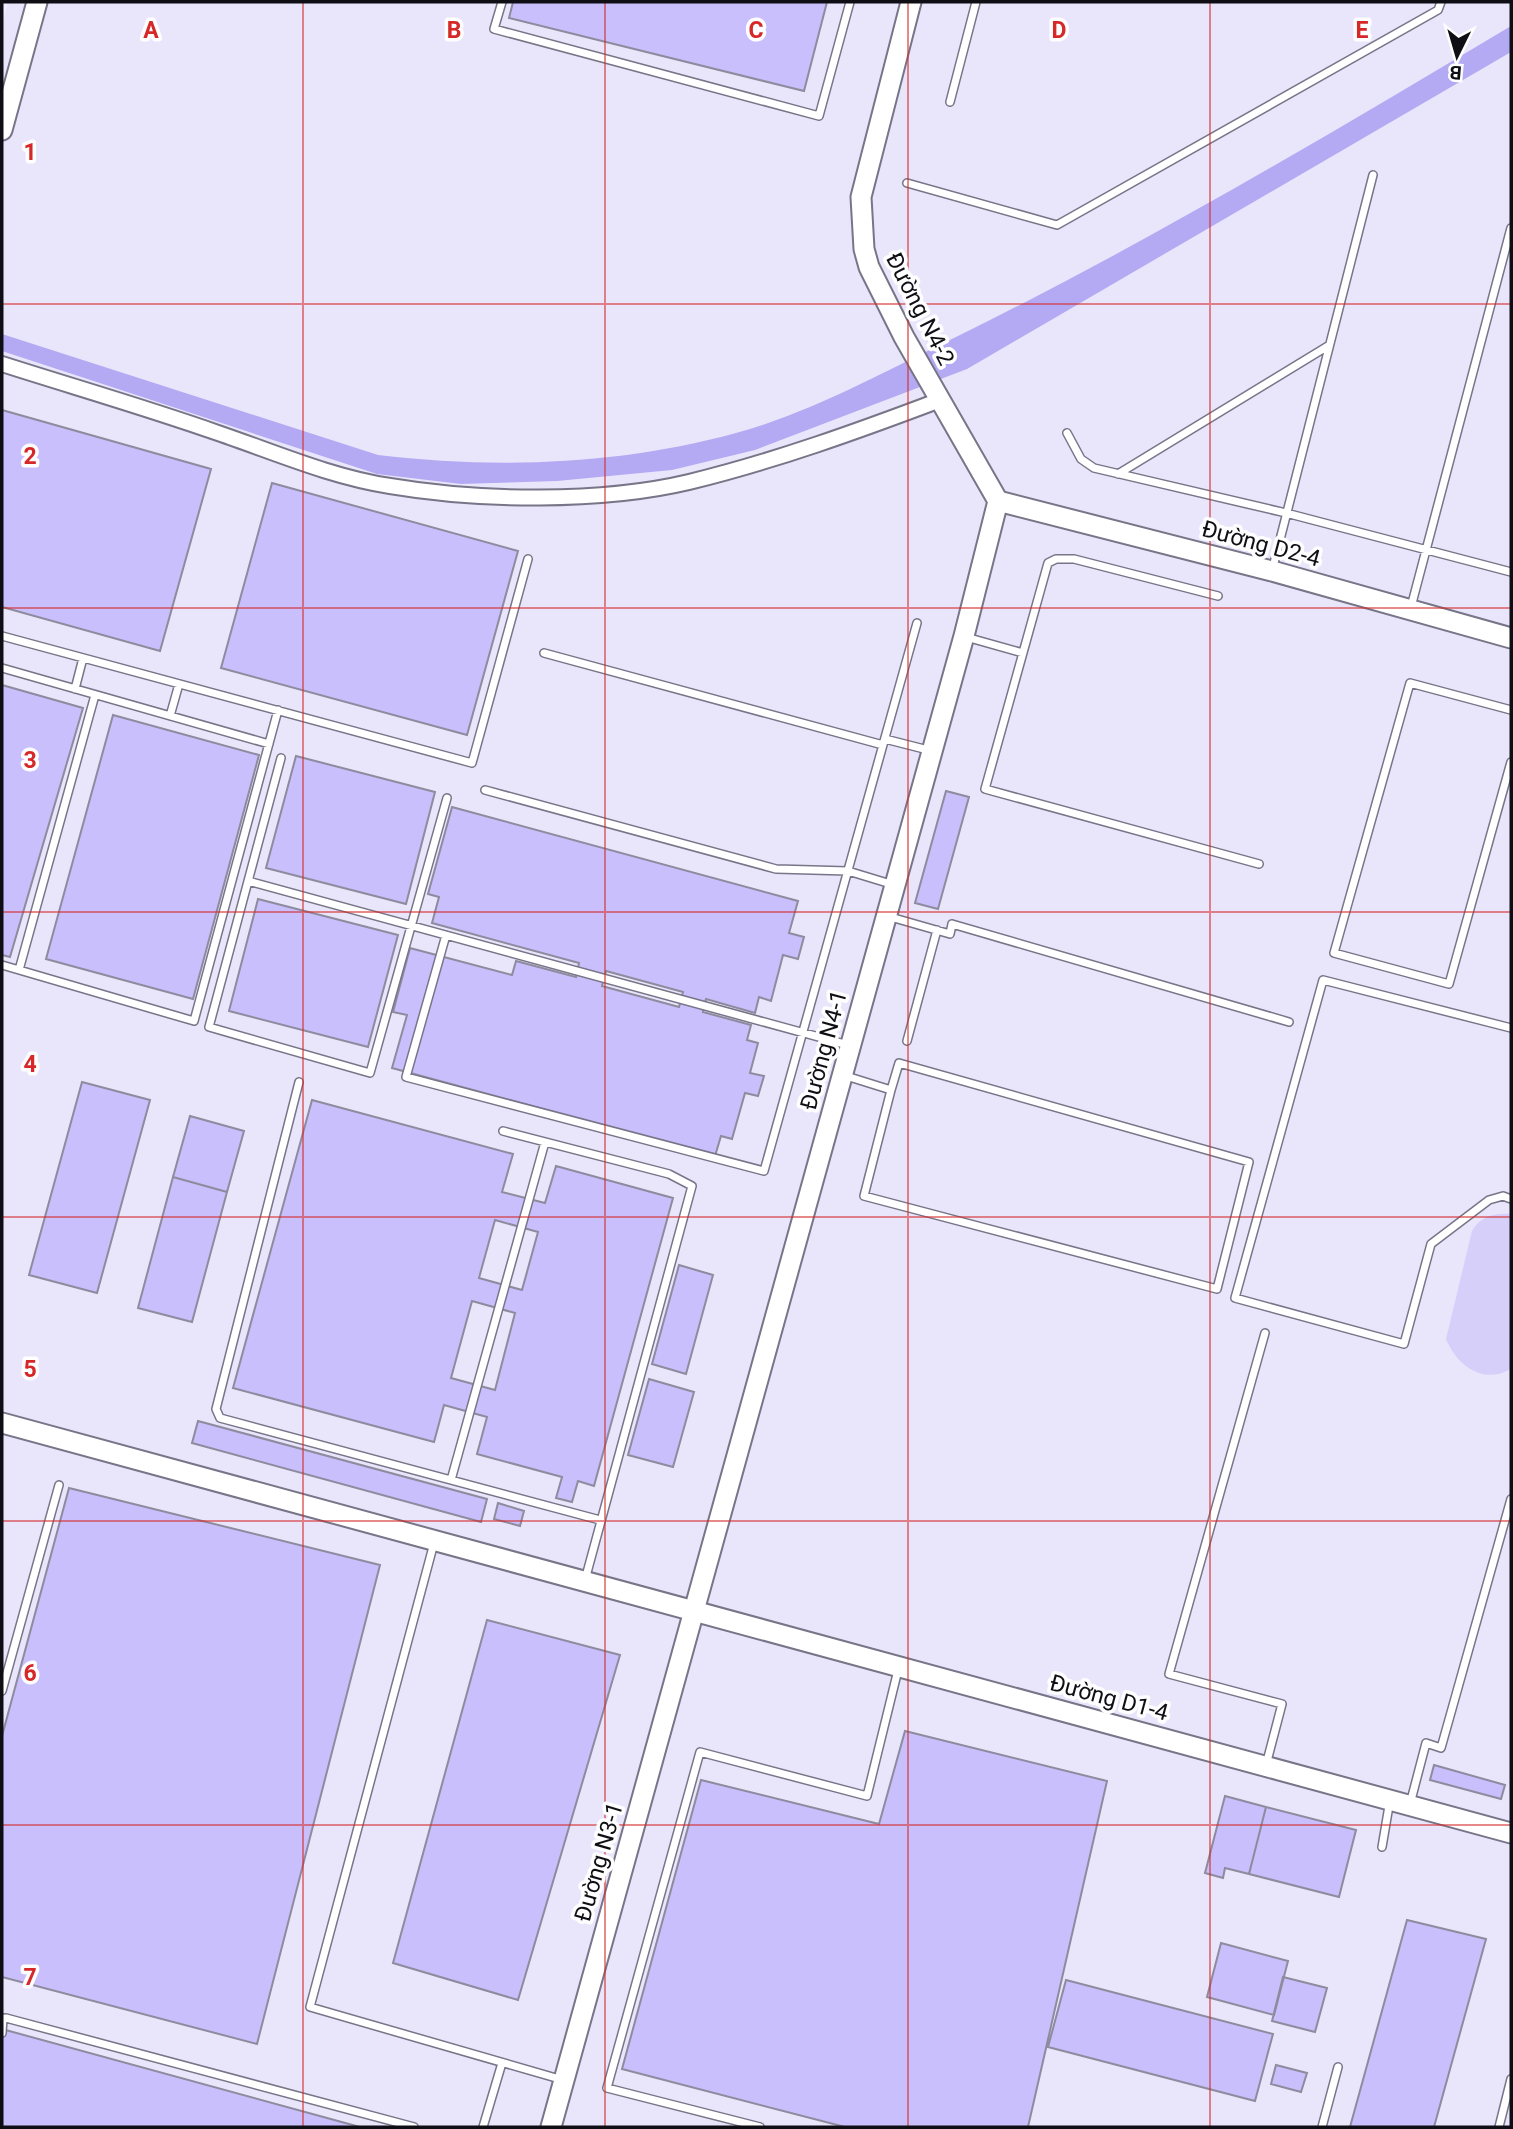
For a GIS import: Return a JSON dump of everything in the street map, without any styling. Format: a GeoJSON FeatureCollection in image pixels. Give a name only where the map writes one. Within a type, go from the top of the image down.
{"type":"FeatureCollection","features":[{"type":"Feature","properties":{"kind":"main road"},"geometry":{"type":"LineString","coordinates":[[2,130],[37,2]]}},
{"type":"Feature","properties":{"kind":"main road","name":"Đường N4-2"},"geometry":{"type":"LineString","coordinates":[[911,2],[861,197],[861,228],[866,260],[904,337],[998,501]]}},
{"type":"Feature","properties":{"kind":"main road","name":"Đường D2-4"},"geometry":{"type":"LineString","coordinates":[[998,501],[1272,571],[1511,638]]}},
{"type":"Feature","properties":{"kind":"main road","name":"Đường N4-1"},"geometry":{"type":"LineString","coordinates":[[695,1611],[964,636],[998,501]]}},
{"type":"Feature","properties":{"kind":"main road","name":"Đường D1-4"},"geometry":{"type":"LineString","coordinates":[[2,1423],[1511,1833]]}},
{"type":"Feature","properties":{"kind":"main road","name":"Đường N3-1"},"geometry":{"type":"LineString","coordinates":[[551,2127],[695,1611]]}},
{"type":"Feature","properties":{"kind":"street"},"geometry":{"type":"LineString","coordinates":[[2,364],[217,432],[313,467],[388,486],[472,496],[626,492],[687,482],[817,446],[940,400]]}},
{"type":"Feature","properties":{"kind":"lane"},"geometry":{"type":"LineString","coordinates":[[502,2],[494,29],[820,116],[850,2]]}},
{"type":"Feature","properties":{"kind":"lane"},"geometry":{"type":"LineString","coordinates":[[950,102],[976,2]]}},
{"type":"Feature","properties":{"kind":"lane"},"geometry":{"type":"LineString","coordinates":[[907,183],[1058,225],[1438,10],[1441,2]]}},
{"type":"Feature","properties":{"kind":"lane"},"geometry":{"type":"LineString","coordinates":[[1272,571],[1373,174]]}},
{"type":"Feature","properties":{"kind":"lane"},"geometry":{"type":"LineString","coordinates":[[1410,611],[1511,228]]}},
{"type":"Feature","properties":{"kind":"lane"},"geometry":{"type":"LineString","coordinates":[[1118,474],[1329,346]]}},
{"type":"Feature","properties":{"kind":"lane"},"geometry":{"type":"LineString","coordinates":[[1066,433],[1086,464],[1118,474],[1286,513],[1511,572]]}},
{"type":"Feature","properties":{"kind":"lane"},"geometry":{"type":"LineString","coordinates":[[2,636],[472,763],[528,559]]}},
{"type":"Feature","properties":{"kind":"lane"},"geometry":{"type":"LineString","coordinates":[[1219,596],[1074,559],[1056,559],[1046,566],[985,789],[1259,864]]}},
{"type":"Feature","properties":{"kind":"lane"},"geometry":{"type":"LineString","coordinates":[[446,935],[406,1077],[764,1171],[917,623]]}},
{"type":"Feature","properties":{"kind":"lane"},"geometry":{"type":"LineString","coordinates":[[964,636],[1023,653]]}},
{"type":"Feature","properties":{"kind":"lane"},"geometry":{"type":"LineString","coordinates":[[544,653],[884,742],[932,751]]}},
{"type":"Feature","properties":{"kind":"lane"},"geometry":{"type":"LineString","coordinates":[[75,689],[83,658]]}},
{"type":"Feature","properties":{"kind":"lane"},"geometry":{"type":"LineString","coordinates":[[2,668],[269,744]]}},
{"type":"Feature","properties":{"kind":"lane"},"geometry":{"type":"LineString","coordinates":[[1511,710],[1410,683],[1335,953],[1449,984],[1511,762]]}},
{"type":"Feature","properties":{"kind":"lane"},"geometry":{"type":"LineString","coordinates":[[170,716],[179,684]]}},
{"type":"Feature","properties":{"kind":"lane"},"geometry":{"type":"LineString","coordinates":[[19,970],[95,695]]}},
{"type":"Feature","properties":{"kind":"lane"},"geometry":{"type":"LineString","coordinates":[[2,965],[194,1021],[278,710]]}},
{"type":"Feature","properties":{"kind":"lane"},"geometry":{"type":"LineString","coordinates":[[281,758],[209,1027],[370,1073],[447,798]]}},
{"type":"Feature","properties":{"kind":"lane"},"geometry":{"type":"LineString","coordinates":[[485,790],[776,869],[848,871],[895,885]]}},
{"type":"Feature","properties":{"kind":"lane"},"geometry":{"type":"LineString","coordinates":[[248,881],[851,1046]]}},
{"type":"Feature","properties":{"kind":"lane"},"geometry":{"type":"LineString","coordinates":[[887,916],[950,934],[952,924],[1289,1022]]}},
{"type":"Feature","properties":{"kind":"lane"},"geometry":{"type":"LineString","coordinates":[[907,1041],[937,930]]}},
{"type":"Feature","properties":{"kind":"lane"},"geometry":{"type":"LineString","coordinates":[[1511,1028],[1323,980],[1235,1298],[1404,1344],[1431,1244],[1489,1200],[1503,1196],[1511,1199]]}},
{"type":"Feature","properties":{"kind":"lane"},"geometry":{"type":"LineString","coordinates":[[899,1063],[1249,1162],[1217,1289],[864,1196],[891,1090],[899,1063]]}},
{"type":"Feature","properties":{"kind":"lane"},"geometry":{"type":"LineString","coordinates":[[843,1075],[891,1090]]}},
{"type":"Feature","properties":{"kind":"lane"},"geometry":{"type":"LineString","coordinates":[[299,1082],[216,1409],[220,1418],[600,1520]]}},
{"type":"Feature","properties":{"kind":"lane"},"geometry":{"type":"LineString","coordinates":[[503,1131],[668,1174],[692,1186],[585,1580]]}},
{"type":"Feature","properties":{"kind":"lane"},"geometry":{"type":"LineString","coordinates":[[451,1480],[545,1142]]}},
{"type":"Feature","properties":{"kind":"lane"},"geometry":{"type":"LineString","coordinates":[[1265,1333],[1169,1674],[1282,1704],[1266,1766]]}},
{"type":"Feature","properties":{"kind":"lane"},"geometry":{"type":"LineString","coordinates":[[2,1691],[59,1485]]}},
{"type":"Feature","properties":{"kind":"lane"},"geometry":{"type":"LineString","coordinates":[[1410,1805],[1426,1744],[1441,1748],[1511,1499]]}},
{"type":"Feature","properties":{"kind":"lane"},"geometry":{"type":"LineString","coordinates":[[435,1539],[310,2007],[564,2080]]}},
{"type":"Feature","properties":{"kind":"lane"},"geometry":{"type":"LineString","coordinates":[[760,2127],[607,2088],[700,1752],[867,1797],[899,1666]]}},
{"type":"Feature","properties":{"kind":"lane"},"geometry":{"type":"LineString","coordinates":[[1382,1847],[1390,1800]]}},
{"type":"Feature","properties":{"kind":"lane"},"geometry":{"type":"LineString","coordinates":[[2,2033],[4,2018],[414,2127]]}},
{"type":"Feature","properties":{"kind":"lane"},"geometry":{"type":"LineString","coordinates":[[483,2127],[502,2063]]}},
{"type":"Feature","properties":{"kind":"lane"},"geometry":{"type":"LineString","coordinates":[[1322,2127],[1338,2067]]}},
{"type":"Feature","properties":{"kind":"lane"},"geometry":{"type":"LineString","coordinates":[[1499,2127],[1511,2079]]}},
{"type":"Feature","properties":{"kind":"shaded area"},"geometry":{"type":"Polygon","coordinates":[[[8,2],[1511,2],[1511,2127],[2,2127],[2,25],[8,2]]]}},
{"type":"Feature","properties":{"kind":"shaded area"},"geometry":{"type":"Polygon","coordinates":[[[1511,26],[1511,52],[967,369],[755,450],[672,470],[557,481],[461,484],[377,474],[2,351],[2,334],[378,455],[513,463],[603,458],[692,444],[736,433],[792,414],[877,376],[1029,300],[1238,187],[1511,26]]]}},
{"type":"Feature","properties":{"kind":"shaded area"},"geometry":{"type":"Polygon","coordinates":[[[1511,1214],[1511,1369],[1491,1375],[1481,1374],[1464,1365],[1446,1339],[1472,1231],[1488,1216],[1511,1214]]]}},
{"type":"Feature","properties":{"kind":"building"},"geometry":{"type":"Polygon","coordinates":[[[513,2],[827,2],[804,91],[509,18],[513,2]]]}},
{"type":"Feature","properties":{"kind":"building"},"geometry":{"type":"Polygon","coordinates":[[[2,410],[211,469],[160,651],[2,607],[2,410]]]}},
{"type":"Feature","properties":{"kind":"building"},"geometry":{"type":"Polygon","coordinates":[[[272,483],[518,551],[467,735],[221,668],[272,483]]]}},
{"type":"Feature","properties":{"kind":"building"},"geometry":{"type":"Polygon","coordinates":[[[2,685],[83,708],[10,957],[2,955],[2,685]]]}},
{"type":"Feature","properties":{"kind":"building"},"geometry":{"type":"Polygon","coordinates":[[[113,715],[259,755],[193,999],[46,959],[113,715]]]}},
{"type":"Feature","properties":{"kind":"building"},"geometry":{"type":"Polygon","coordinates":[[[296,756],[435,792],[406,904],[266,868],[296,756]]]}},
{"type":"Feature","properties":{"kind":"building"},"geometry":{"type":"Polygon","coordinates":[[[946,791],[969,797],[938,909],[915,903],[946,791]]]}},
{"type":"Feature","properties":{"kind":"building"},"geometry":{"type":"Polygon","coordinates":[[[452,807],[798,901],[789,933],[804,937],[798,959],[783,955],[771,1001],[759,997],[755,1013],[706,999],[703,1012],[751,1025],[747,1040],[758,1043],[750,1073],[764,1076],[758,1096],[745,1093],[732,1139],[721,1136],[715,1156],[392,1068],[407,1015],[393,1012],[410,948],[512,975],[516,961],[576,977],[579,963],[432,923],[439,897],[428,894],[452,807]],[[606,971],[602,986],[679,1007],[683,992],[606,971]]]}},
{"type":"Feature","properties":{"kind":"building"},"geometry":{"type":"Polygon","coordinates":[[[258,899],[398,935],[368,1047],[229,1011],[258,899]]]}},
{"type":"Feature","properties":{"kind":"building"},"geometry":{"type":"Polygon","coordinates":[[[82,1082],[150,1100],[97,1293],[29,1275],[82,1082]]]}},
{"type":"Feature","properties":{"kind":"building"},"geometry":{"type":"Polygon","coordinates":[[[312,1100],[513,1154],[502,1192],[545,1203],[556,1166],[673,1198],[594,1486],[578,1481],[572,1502],[556,1498],[562,1477],[477,1454],[487,1417],[444,1405],[434,1442],[233,1388],[312,1100]],[[495,1220],[479,1278],[522,1290],[538,1232],[495,1220]],[[472,1301],[451,1378],[495,1390],[515,1313],[472,1301]]]}},
{"type":"Feature","properties":{"kind":"building"},"geometry":{"type":"Polygon","coordinates":[[[190,1116],[244,1131],[227,1192],[173,1177],[190,1116]]]}},
{"type":"Feature","properties":{"kind":"building"},"geometry":{"type":"Polygon","coordinates":[[[173,1177],[227,1192],[192,1322],[138,1308],[173,1177]]]}},
{"type":"Feature","properties":{"kind":"building"},"geometry":{"type":"Polygon","coordinates":[[[679,1265],[713,1275],[686,1374],[652,1364],[679,1265]]]}},
{"type":"Feature","properties":{"kind":"building"},"geometry":{"type":"Polygon","coordinates":[[[649,1379],[694,1392],[673,1467],[628,1455],[649,1379]]]}},
{"type":"Feature","properties":{"kind":"building"},"geometry":{"type":"Polygon","coordinates":[[[198,1421],[487,1499],[481,1522],[192,1443],[198,1421]]]}},
{"type":"Feature","properties":{"kind":"building"},"geometry":{"type":"Polygon","coordinates":[[[69,1488],[380,1565],[257,2044],[2,1977],[2,1736],[69,1488]]]}},
{"type":"Feature","properties":{"kind":"building"},"geometry":{"type":"Polygon","coordinates":[[[498,1503],[524,1511],[520,1526],[494,1519],[498,1503]]]}},
{"type":"Feature","properties":{"kind":"building"},"geometry":{"type":"Polygon","coordinates":[[[487,1620],[620,1655],[518,2000],[393,1963],[487,1620]]]}},
{"type":"Feature","properties":{"kind":"building"},"geometry":{"type":"Polygon","coordinates":[[[905,1731],[1107,1781],[1028,2127],[845,2127],[622,2069],[701,1780],[879,1824],[905,1731]]]}},
{"type":"Feature","properties":{"kind":"building"},"geometry":{"type":"Polygon","coordinates":[[[1434,1765],[1505,1785],[1501,1799],[1430,1780],[1434,1765]]]}},
{"type":"Feature","properties":{"kind":"building"},"geometry":{"type":"Polygon","coordinates":[[[1225,1796],[1266,1807],[1249,1874],[1225,1868],[1223,1878],[1205,1873],[1225,1796]]]}},
{"type":"Feature","properties":{"kind":"building"},"geometry":{"type":"Polygon","coordinates":[[[1266,1807],[1356,1830],[1339,1897],[1249,1874],[1266,1807]]]}},
{"type":"Feature","properties":{"kind":"building"},"geometry":{"type":"Polygon","coordinates":[[[1407,1920],[1486,1939],[1434,2127],[1350,2127],[1407,1920]]]}},
{"type":"Feature","properties":{"kind":"building"},"geometry":{"type":"Polygon","coordinates":[[[1221,1943],[1288,1961],[1274,2015],[1207,1997],[1221,1943]]]}},
{"type":"Feature","properties":{"kind":"building"},"geometry":{"type":"Polygon","coordinates":[[[1283,1977],[1327,1988],[1315,2032],[1272,2021],[1283,1977]]]}},
{"type":"Feature","properties":{"kind":"building"},"geometry":{"type":"Polygon","coordinates":[[[1066,1980],[1273,2034],[1255,2101],[1048,2047],[1066,1980]]]}},
{"type":"Feature","properties":{"kind":"building"},"geometry":{"type":"Polygon","coordinates":[[[2,2029],[360,2127],[2,2127],[2,2029]]]}},
{"type":"Feature","properties":{"kind":"building"},"geometry":{"type":"Polygon","coordinates":[[[1276,2065],[1307,2073],[1301,2092],[1271,2084],[1276,2065]]]}}]}
